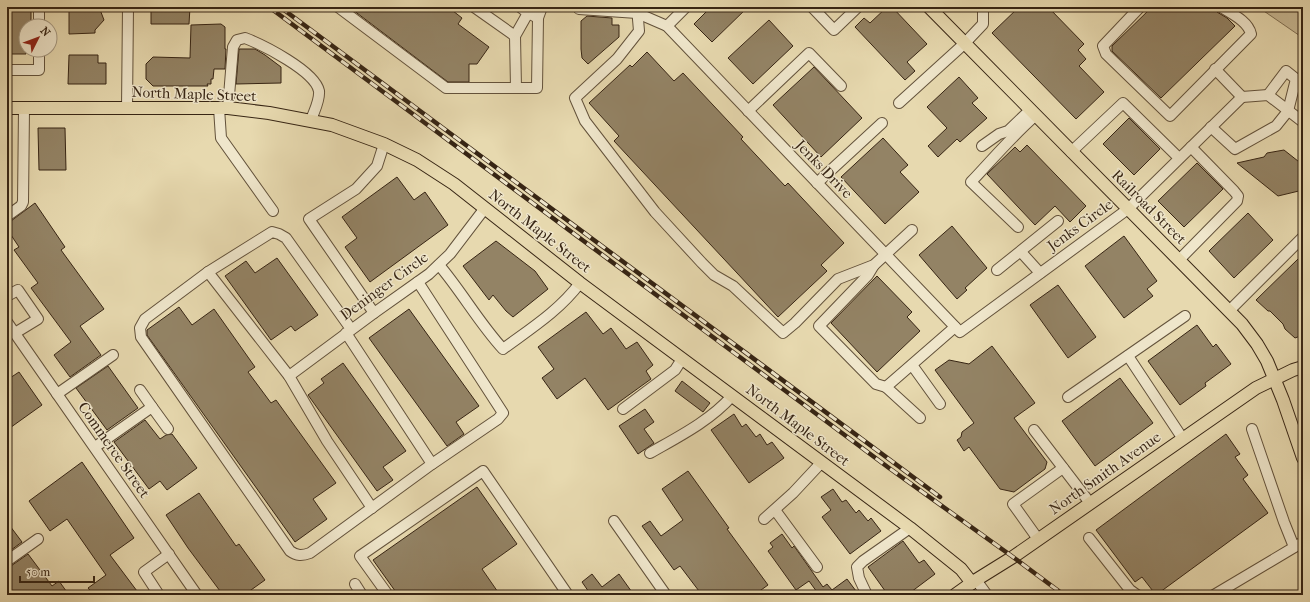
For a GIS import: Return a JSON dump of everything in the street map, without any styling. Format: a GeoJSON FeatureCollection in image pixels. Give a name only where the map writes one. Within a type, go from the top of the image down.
{"type":"FeatureCollection","features":[{"type":"Feature","properties":{"kind":"main road","name":"Railroad Street"},"geometry":{"type":"LineString","coordinates":[[929,7],[1242,324],[1268,361],[1303,458]]}},
{"type":"Feature","properties":{"kind":"main road","name":"North Maple Street"},"geometry":{"type":"LineString","coordinates":[[7,108],[223,108],[269,112],[332,125],[384,144],[417,160],[454,184],[580,283],[910,528],[974,581]]}},
{"type":"Feature","properties":{"kind":"main road","name":"North Smith Avenue"},"geometry":{"type":"LineString","coordinates":[[955,595],[974,581],[1013,557],[1256,388],[1303,367]]}},
{"type":"Feature","properties":{"kind":"street"},"geometry":{"type":"LineString","coordinates":[[39,7],[39,18]]}},
{"type":"Feature","properties":{"kind":"street"},"geometry":{"type":"LineString","coordinates":[[127,108],[128,7]]}},
{"type":"Feature","properties":{"kind":"street"},"geometry":{"type":"LineString","coordinates":[[338,7],[446,88],[537,88],[538,18],[542,7]]}},
{"type":"Feature","properties":{"kind":"street"},"geometry":{"type":"LineString","coordinates":[[474,7],[515,36]]}},
{"type":"Feature","properties":{"kind":"street"},"geometry":{"type":"LineString","coordinates":[[579,7],[637,10],[667,26],[686,7]]}},
{"type":"Feature","properties":{"kind":"street"},"geometry":{"type":"LineString","coordinates":[[812,7],[834,30],[858,7]]}},
{"type":"Feature","properties":{"kind":"street"},"geometry":{"type":"LineString","coordinates":[[899,103],[964,44],[983,24],[984,7]]}},
{"type":"Feature","properties":{"kind":"street"},"geometry":{"type":"LineString","coordinates":[[1140,7],[1102,46],[1106,54],[1170,116],[1251,34],[1250,28],[1243,21],[1221,7]]}},
{"type":"Feature","properties":{"kind":"street"},"geometry":{"type":"LineString","coordinates":[[516,88],[515,36],[524,10],[538,18]]}},
{"type":"Feature","properties":{"kind":"street"},"geometry":{"type":"LineString","coordinates":[[637,10],[639,31],[617,59],[575,98],[585,121],[655,212],[702,263],[714,275],[733,286],[783,333],[795,323],[838,279],[874,265],[912,230]]}},
{"type":"Feature","properties":{"kind":"street","name":"Jenks Drive"},"geometry":{"type":"LineString","coordinates":[[667,26],[957,330]]}},
{"type":"Feature","properties":{"kind":"street"},"geometry":{"type":"LineString","coordinates":[[273,211],[221,138],[223,108],[233,47],[237,40],[245,38],[259,43],[290,61],[311,79],[319,90],[318,102],[311,120]]}},
{"type":"Feature","properties":{"kind":"street"},"geometry":{"type":"LineString","coordinates":[[748,111],[810,53],[841,86]]}},
{"type":"Feature","properties":{"kind":"street"},"geometry":{"type":"LineString","coordinates":[[7,70],[39,70],[39,58]]}},
{"type":"Feature","properties":{"kind":"street"},"geometry":{"type":"LineString","coordinates":[[1215,69],[1242,97],[1268,95],[1303,122]]}},
{"type":"Feature","properties":{"kind":"street"},"geometry":{"type":"LineString","coordinates":[[1211,127],[1235,149],[1276,126],[1288,111],[1296,80],[1286,72],[1268,95]]}},
{"type":"Feature","properties":{"kind":"street","name":"Jenks Circle"},"geometry":{"type":"LineString","coordinates":[[886,387],[957,330],[1040,274],[1128,209],[1242,97]]}},
{"type":"Feature","properties":{"kind":"street"},"geometry":{"type":"LineString","coordinates":[[1071,152],[1122,103],[1179,158]]}},
{"type":"Feature","properties":{"kind":"street"},"geometry":{"type":"LineString","coordinates":[[7,216],[21,206],[23,202],[24,109]]}},
{"type":"Feature","properties":{"kind":"street"},"geometry":{"type":"LineString","coordinates":[[982,146],[999,134],[1008,131],[1032,113]]}},
{"type":"Feature","properties":{"kind":"street"},"geometry":{"type":"LineString","coordinates":[[1018,227],[971,182],[1002,150],[1032,113]]}},
{"type":"Feature","properties":{"kind":"street"},"geometry":{"type":"LineString","coordinates":[[817,183],[882,123]]}},
{"type":"Feature","properties":{"kind":"street"},"geometry":{"type":"LineString","coordinates":[[374,313],[309,219],[356,189],[377,166],[384,144]]}},
{"type":"Feature","properties":{"kind":"street"},"geometry":{"type":"LineString","coordinates":[[1179,260],[1237,200],[1238,196],[1191,147]]}},
{"type":"Feature","properties":{"kind":"street","name":"Deninger Circle"},"geometry":{"type":"LineString","coordinates":[[289,376],[348,331],[429,274],[450,254],[485,208]]}},
{"type":"Feature","properties":{"kind":"street"},"geometry":{"type":"LineString","coordinates":[[997,270],[1058,221]]}},
{"type":"Feature","properties":{"kind":"street"},"geometry":{"type":"LineString","coordinates":[[418,282],[503,413],[498,419],[432,464],[304,556],[296,555],[290,551],[142,337],[140,328],[145,319],[208,272],[272,232],[279,234],[286,238],[348,331],[432,464]]}},
{"type":"Feature","properties":{"kind":"street"},"geometry":{"type":"LineString","coordinates":[[1229,311],[1303,237]]}},
{"type":"Feature","properties":{"kind":"street"},"geometry":{"type":"LineString","coordinates":[[1021,252],[1040,274]]}},
{"type":"Feature","properties":{"kind":"street"},"geometry":{"type":"LineString","coordinates":[[439,265],[454,283],[488,333],[503,349],[546,318],[570,296],[580,283]]}},
{"type":"Feature","properties":{"kind":"street"},"geometry":{"type":"LineString","coordinates":[[874,265],[868,275],[819,326],[876,384],[886,387],[920,418]]}},
{"type":"Feature","properties":{"kind":"street"},"geometry":{"type":"LineString","coordinates":[[208,272],[289,376],[327,441],[372,508]]}},
{"type":"Feature","properties":{"kind":"street"},"geometry":{"type":"LineString","coordinates":[[7,296],[18,290],[38,319],[15,333]]}},
{"type":"Feature","properties":{"kind":"street"},"geometry":{"type":"LineString","coordinates":[[1068,397],[1185,316]]}},
{"type":"Feature","properties":{"kind":"street","name":"Commerce Street"},"geometry":{"type":"LineString","coordinates":[[7,322],[197,595]]}},
{"type":"Feature","properties":{"kind":"street"},"geometry":{"type":"LineString","coordinates":[[57,394],[113,355]]}},
{"type":"Feature","properties":{"kind":"street"},"geometry":{"type":"LineString","coordinates":[[1128,356],[1183,438]]}},
{"type":"Feature","properties":{"kind":"street"},"geometry":{"type":"LineString","coordinates":[[623,409],[674,370],[682,359]]}},
{"type":"Feature","properties":{"kind":"street"},"geometry":{"type":"LineString","coordinates":[[912,365],[940,404]]}},
{"type":"Feature","properties":{"kind":"street"},"geometry":{"type":"LineString","coordinates":[[140,390],[168,429]]}},
{"type":"Feature","properties":{"kind":"street"},"geometry":{"type":"LineString","coordinates":[[650,453],[707,419],[723,407],[732,396]]}},
{"type":"Feature","properties":{"kind":"street"},"geometry":{"type":"LineString","coordinates":[[95,447],[152,407]]}},
{"type":"Feature","properties":{"kind":"street"},"geometry":{"type":"LineString","coordinates":[[1034,430],[1090,503]]}},
{"type":"Feature","properties":{"kind":"street"},"geometry":{"type":"LineString","coordinates":[[1214,595],[1299,544],[1284,522],[1252,430]]}},
{"type":"Feature","properties":{"kind":"street"},"geometry":{"type":"LineString","coordinates":[[764,519],[793,493],[821,463]]}},
{"type":"Feature","properties":{"kind":"street"},"geometry":{"type":"LineString","coordinates":[[1038,539],[1013,504],[1063,468]]}},
{"type":"Feature","properties":{"kind":"street"},"geometry":{"type":"LineString","coordinates":[[388,595],[360,556],[483,471],[568,595]]}},
{"type":"Feature","properties":{"kind":"street"},"geometry":{"type":"LineString","coordinates":[[775,510],[817,567]]}},
{"type":"Feature","properties":{"kind":"street"},"geometry":{"type":"LineString","coordinates":[[614,522],[666,595]]}},
{"type":"Feature","properties":{"kind":"street"},"geometry":{"type":"LineString","coordinates":[[867,595],[859,578],[857,567],[863,561],[910,528]]}},
{"type":"Feature","properties":{"kind":"street"},"geometry":{"type":"LineString","coordinates":[[1089,538],[1130,590],[1137,595]]}},
{"type":"Feature","properties":{"kind":"street"},"geometry":{"type":"LineString","coordinates":[[7,561],[38,539]]}},
{"type":"Feature","properties":{"kind":"street"},"geometry":{"type":"LineString","coordinates":[[159,595],[144,572],[169,554]]}},
{"type":"Feature","properties":{"kind":"street"},"geometry":{"type":"LineString","coordinates":[[974,581],[987,595]]}},
{"type":"Feature","properties":{"kind":"street"},"geometry":{"type":"LineString","coordinates":[[355,584],[362,595]]}},
{"type":"Feature","properties":{"kind":"shaded area"},"geometry":{"type":"Polygon","coordinates":[[[1258,7],[1303,7],[1303,38],[1258,7]]]}},
{"type":"Feature","properties":{"kind":"building"},"geometry":{"type":"Polygon","coordinates":[[[7,7],[31,7],[31,18],[18,18],[18,54],[7,54],[7,7]]]}},
{"type":"Feature","properties":{"kind":"building"},"geometry":{"type":"Polygon","coordinates":[[[69,7],[99,7],[104,20],[95,30],[95,33],[69,34],[69,7]]]}},
{"type":"Feature","properties":{"kind":"building"},"geometry":{"type":"Polygon","coordinates":[[[153,7],[190,7],[189,24],[151,24],[151,12],[153,7]]]}},
{"type":"Feature","properties":{"kind":"building"},"geometry":{"type":"Polygon","coordinates":[[[349,7],[448,7],[462,18],[458,24],[489,47],[477,64],[469,64],[469,82],[448,82],[349,7]]]}},
{"type":"Feature","properties":{"kind":"building"},"geometry":{"type":"Polygon","coordinates":[[[711,7],[748,7],[712,42],[694,24],[711,7]]]}},
{"type":"Feature","properties":{"kind":"building"},"geometry":{"type":"Polygon","coordinates":[[[887,7],[892,7],[927,44],[907,62],[915,71],[905,80],[855,27],[864,18],[870,23],[887,7]]]}},
{"type":"Feature","properties":{"kind":"building"},"geometry":{"type":"Polygon","coordinates":[[[1019,7],[1048,7],[1084,44],[1078,50],[1086,59],[1079,66],[1104,92],[1076,119],[992,33],[1019,7]]]}},
{"type":"Feature","properties":{"kind":"building"},"geometry":{"type":"Polygon","coordinates":[[[1152,7],[1213,7],[1235,26],[1161,98],[1112,51],[1112,46],[1152,7]]]}},
{"type":"Feature","properties":{"kind":"building"},"geometry":{"type":"Polygon","coordinates":[[[587,16],[612,18],[612,25],[619,25],[619,37],[588,64],[582,58],[581,49],[581,21],[587,16]]]}},
{"type":"Feature","properties":{"kind":"building"},"geometry":{"type":"Polygon","coordinates":[[[769,20],[793,46],[753,84],[728,58],[769,20]]]}},
{"type":"Feature","properties":{"kind":"building"},"geometry":{"type":"Polygon","coordinates":[[[221,24],[225,27],[225,69],[214,69],[211,84],[207,84],[208,86],[153,86],[146,79],[146,64],[153,57],[190,58],[191,25],[221,24]]]}},
{"type":"Feature","properties":{"kind":"building"},"geometry":{"type":"Polygon","coordinates":[[[239,49],[255,49],[281,67],[281,83],[236,84],[239,49]]]}},
{"type":"Feature","properties":{"kind":"building"},"geometry":{"type":"Polygon","coordinates":[[[647,52],[674,81],[683,73],[743,137],[741,139],[785,186],[788,183],[844,243],[821,265],[827,271],[778,317],[614,141],[619,136],[589,103],[630,65],[632,67],[647,52]]]}},
{"type":"Feature","properties":{"kind":"building"},"geometry":{"type":"Polygon","coordinates":[[[69,55],[98,55],[98,63],[106,63],[106,84],[68,84],[69,55]]]}},
{"type":"Feature","properties":{"kind":"building"},"geometry":{"type":"Polygon","coordinates":[[[814,67],[862,118],[821,157],[773,105],[814,67]]]}},
{"type":"Feature","properties":{"kind":"building"},"geometry":{"type":"Polygon","coordinates":[[[959,77],[978,98],[972,103],[987,118],[960,142],[957,139],[938,157],[928,146],[947,128],[927,107],[959,77]]]}},
{"type":"Feature","properties":{"kind":"building"},"geometry":{"type":"Polygon","coordinates":[[[1129,118],[1160,149],[1134,175],[1103,144],[1129,118]]]}},
{"type":"Feature","properties":{"kind":"building"},"geometry":{"type":"Polygon","coordinates":[[[38,128],[65,128],[66,170],[39,170],[38,128]]]}},
{"type":"Feature","properties":{"kind":"building"},"geometry":{"type":"Polygon","coordinates":[[[883,138],[908,165],[900,172],[919,192],[885,224],[841,177],[883,138]]]}},
{"type":"Feature","properties":{"kind":"building"},"geometry":{"type":"Polygon","coordinates":[[[1027,145],[1086,206],[1070,222],[1055,206],[1035,225],[987,174],[1015,147],[1020,152],[1027,145]]]}},
{"type":"Feature","properties":{"kind":"building"},"geometry":{"type":"Polygon","coordinates":[[[1284,150],[1303,165],[1303,190],[1278,196],[1237,163],[1264,157],[1267,153],[1284,150]]]}},
{"type":"Feature","properties":{"kind":"building"},"geometry":{"type":"Polygon","coordinates":[[[1197,163],[1223,189],[1184,227],[1158,201],[1197,163]]]}},
{"type":"Feature","properties":{"kind":"building"},"geometry":{"type":"Polygon","coordinates":[[[397,177],[414,200],[425,192],[448,225],[370,282],[345,247],[357,238],[342,217],[397,177]]]}},
{"type":"Feature","properties":{"kind":"building"},"geometry":{"type":"Polygon","coordinates":[[[35,203],[65,247],[61,250],[104,309],[80,326],[101,355],[70,377],[54,355],[71,342],[31,288],[38,283],[14,250],[19,247],[7,229],[7,222],[11,221],[35,203]]]}},
{"type":"Feature","properties":{"kind":"building"},"geometry":{"type":"Polygon","coordinates":[[[1248,213],[1273,240],[1234,278],[1209,251],[1248,213]]]}},
{"type":"Feature","properties":{"kind":"building"},"geometry":{"type":"Polygon","coordinates":[[[952,226],[987,268],[965,288],[967,290],[957,299],[919,255],[952,226]]]}},
{"type":"Feature","properties":{"kind":"building"},"geometry":{"type":"Polygon","coordinates":[[[1124,236],[1157,281],[1147,289],[1153,296],[1124,318],[1085,266],[1124,236]]]}},
{"type":"Feature","properties":{"kind":"building"},"geometry":{"type":"Polygon","coordinates":[[[496,241],[535,271],[548,289],[513,317],[493,295],[489,300],[463,266],[496,241]]]}},
{"type":"Feature","properties":{"kind":"building"},"geometry":{"type":"Polygon","coordinates":[[[277,258],[318,315],[295,331],[291,326],[271,340],[225,276],[246,261],[255,273],[277,258]]]}},
{"type":"Feature","properties":{"kind":"building"},"geometry":{"type":"Polygon","coordinates":[[[1298,259],[1303,264],[1303,335],[1295,338],[1285,329],[1283,324],[1270,311],[1268,311],[1256,300],[1298,259]]]}},
{"type":"Feature","properties":{"kind":"building"},"geometry":{"type":"Polygon","coordinates":[[[877,276],[912,312],[907,317],[920,331],[877,372],[831,323],[877,276]]]}},
{"type":"Feature","properties":{"kind":"building"},"geometry":{"type":"Polygon","coordinates":[[[1058,285],[1096,337],[1068,358],[1030,305],[1058,285]]]}},
{"type":"Feature","properties":{"kind":"building"},"geometry":{"type":"Polygon","coordinates":[[[179,307],[192,325],[214,309],[255,367],[248,372],[271,403],[276,400],[336,483],[313,499],[327,519],[295,542],[147,335],[147,330],[179,307]]]}},
{"type":"Feature","properties":{"kind":"building"},"geometry":{"type":"Polygon","coordinates":[[[409,309],[479,406],[456,422],[464,434],[447,446],[369,338],[409,309]]]}},
{"type":"Feature","properties":{"kind":"building"},"geometry":{"type":"Polygon","coordinates":[[[586,312],[603,334],[611,328],[626,349],[637,342],[653,365],[646,371],[651,379],[608,410],[585,378],[557,399],[542,378],[554,369],[538,347],[586,312]]]}},
{"type":"Feature","properties":{"kind":"building"},"geometry":{"type":"Polygon","coordinates":[[[1197,325],[1213,347],[1216,344],[1231,364],[1205,383],[1206,386],[1180,405],[1148,361],[1197,325]]]}},
{"type":"Feature","properties":{"kind":"building"},"geometry":{"type":"Polygon","coordinates":[[[992,346],[1035,403],[1014,418],[1047,462],[1045,469],[1014,492],[1000,489],[969,447],[964,451],[957,440],[961,437],[962,432],[974,423],[935,370],[949,360],[969,364],[992,346]]]}},
{"type":"Feature","properties":{"kind":"building"},"geometry":{"type":"Polygon","coordinates":[[[343,363],[406,451],[383,467],[393,480],[377,491],[308,395],[324,383],[321,379],[343,363]]]}},
{"type":"Feature","properties":{"kind":"building"},"geometry":{"type":"Polygon","coordinates":[[[108,366],[138,408],[107,430],[76,388],[108,366]]]}},
{"type":"Feature","properties":{"kind":"building"},"geometry":{"type":"Polygon","coordinates":[[[19,372],[42,405],[7,430],[7,380],[19,372]]]}},
{"type":"Feature","properties":{"kind":"building"},"geometry":{"type":"Polygon","coordinates":[[[1120,378],[1153,423],[1095,466],[1062,421],[1120,378]]]}},
{"type":"Feature","properties":{"kind":"building"},"geometry":{"type":"Polygon","coordinates":[[[682,381],[710,403],[703,412],[675,391],[682,381]]]}},
{"type":"Feature","properties":{"kind":"building"},"geometry":{"type":"Polygon","coordinates":[[[645,409],[654,422],[644,429],[654,443],[638,454],[619,426],[645,409]]]}},
{"type":"Feature","properties":{"kind":"building"},"geometry":{"type":"Polygon","coordinates":[[[734,414],[742,427],[746,424],[756,437],[760,434],[767,445],[772,442],[784,458],[749,483],[711,430],[734,414]]]}},
{"type":"Feature","properties":{"kind":"building"},"geometry":{"type":"Polygon","coordinates":[[[145,420],[160,439],[166,435],[172,434],[197,468],[167,490],[160,481],[149,489],[114,442],[145,420]]]}},
{"type":"Feature","properties":{"kind":"building"},"geometry":{"type":"Polygon","coordinates":[[[1226,434],[1240,454],[1235,457],[1248,475],[1243,479],[1268,513],[1156,595],[1142,577],[1135,582],[1096,530],[1226,434]]]}},
{"type":"Feature","properties":{"kind":"building"},"geometry":{"type":"Polygon","coordinates":[[[82,462],[134,538],[110,555],[140,595],[94,595],[88,588],[106,575],[67,519],[50,531],[29,501],[82,462]]]}},
{"type":"Feature","properties":{"kind":"building"},"geometry":{"type":"Polygon","coordinates":[[[688,471],[729,528],[727,529],[768,585],[754,595],[702,595],[680,566],[674,570],[642,526],[650,521],[661,536],[683,520],[662,489],[688,471]]]}},
{"type":"Feature","properties":{"kind":"building"},"geometry":{"type":"Polygon","coordinates":[[[477,487],[517,544],[482,569],[500,595],[398,595],[373,560],[477,487]]]}},
{"type":"Feature","properties":{"kind":"building"},"geometry":{"type":"Polygon","coordinates":[[[833,489],[842,502],[846,500],[856,513],[859,510],[868,521],[871,518],[881,531],[850,554],[822,517],[831,510],[821,497],[833,489]]]}},
{"type":"Feature","properties":{"kind":"building"},"geometry":{"type":"Polygon","coordinates":[[[199,493],[236,546],[239,544],[265,580],[244,595],[223,595],[188,548],[166,515],[199,493]]]}},
{"type":"Feature","properties":{"kind":"building"},"geometry":{"type":"Polygon","coordinates":[[[7,522],[22,542],[7,553],[7,522]]]}},
{"type":"Feature","properties":{"kind":"building"},"geometry":{"type":"Polygon","coordinates":[[[782,534],[792,548],[794,546],[823,587],[827,584],[832,590],[847,579],[859,595],[812,595],[817,592],[809,581],[796,590],[768,551],[773,547],[770,543],[782,534]]]}},
{"type":"Feature","properties":{"kind":"building"},"geometry":{"type":"Polygon","coordinates":[[[903,541],[919,563],[924,560],[935,574],[907,595],[888,595],[868,567],[903,541]]]}},
{"type":"Feature","properties":{"kind":"building"},"geometry":{"type":"Polygon","coordinates":[[[28,554],[52,586],[59,581],[69,595],[12,595],[7,588],[7,567],[11,566],[28,554]]]}},
{"type":"Feature","properties":{"kind":"building"},"geometry":{"type":"Polygon","coordinates":[[[592,574],[602,587],[619,574],[634,595],[591,595],[582,582],[592,574]]]}},
{"type":"Feature","properties":{"kind":"railway"},"geometry":{"type":"LineString","coordinates":[[269,7],[889,468],[1064,595]]}},
{"type":"Feature","properties":{"kind":"railway"},"geometry":{"type":"LineString","coordinates":[[280,7],[940,497]]}}]}
